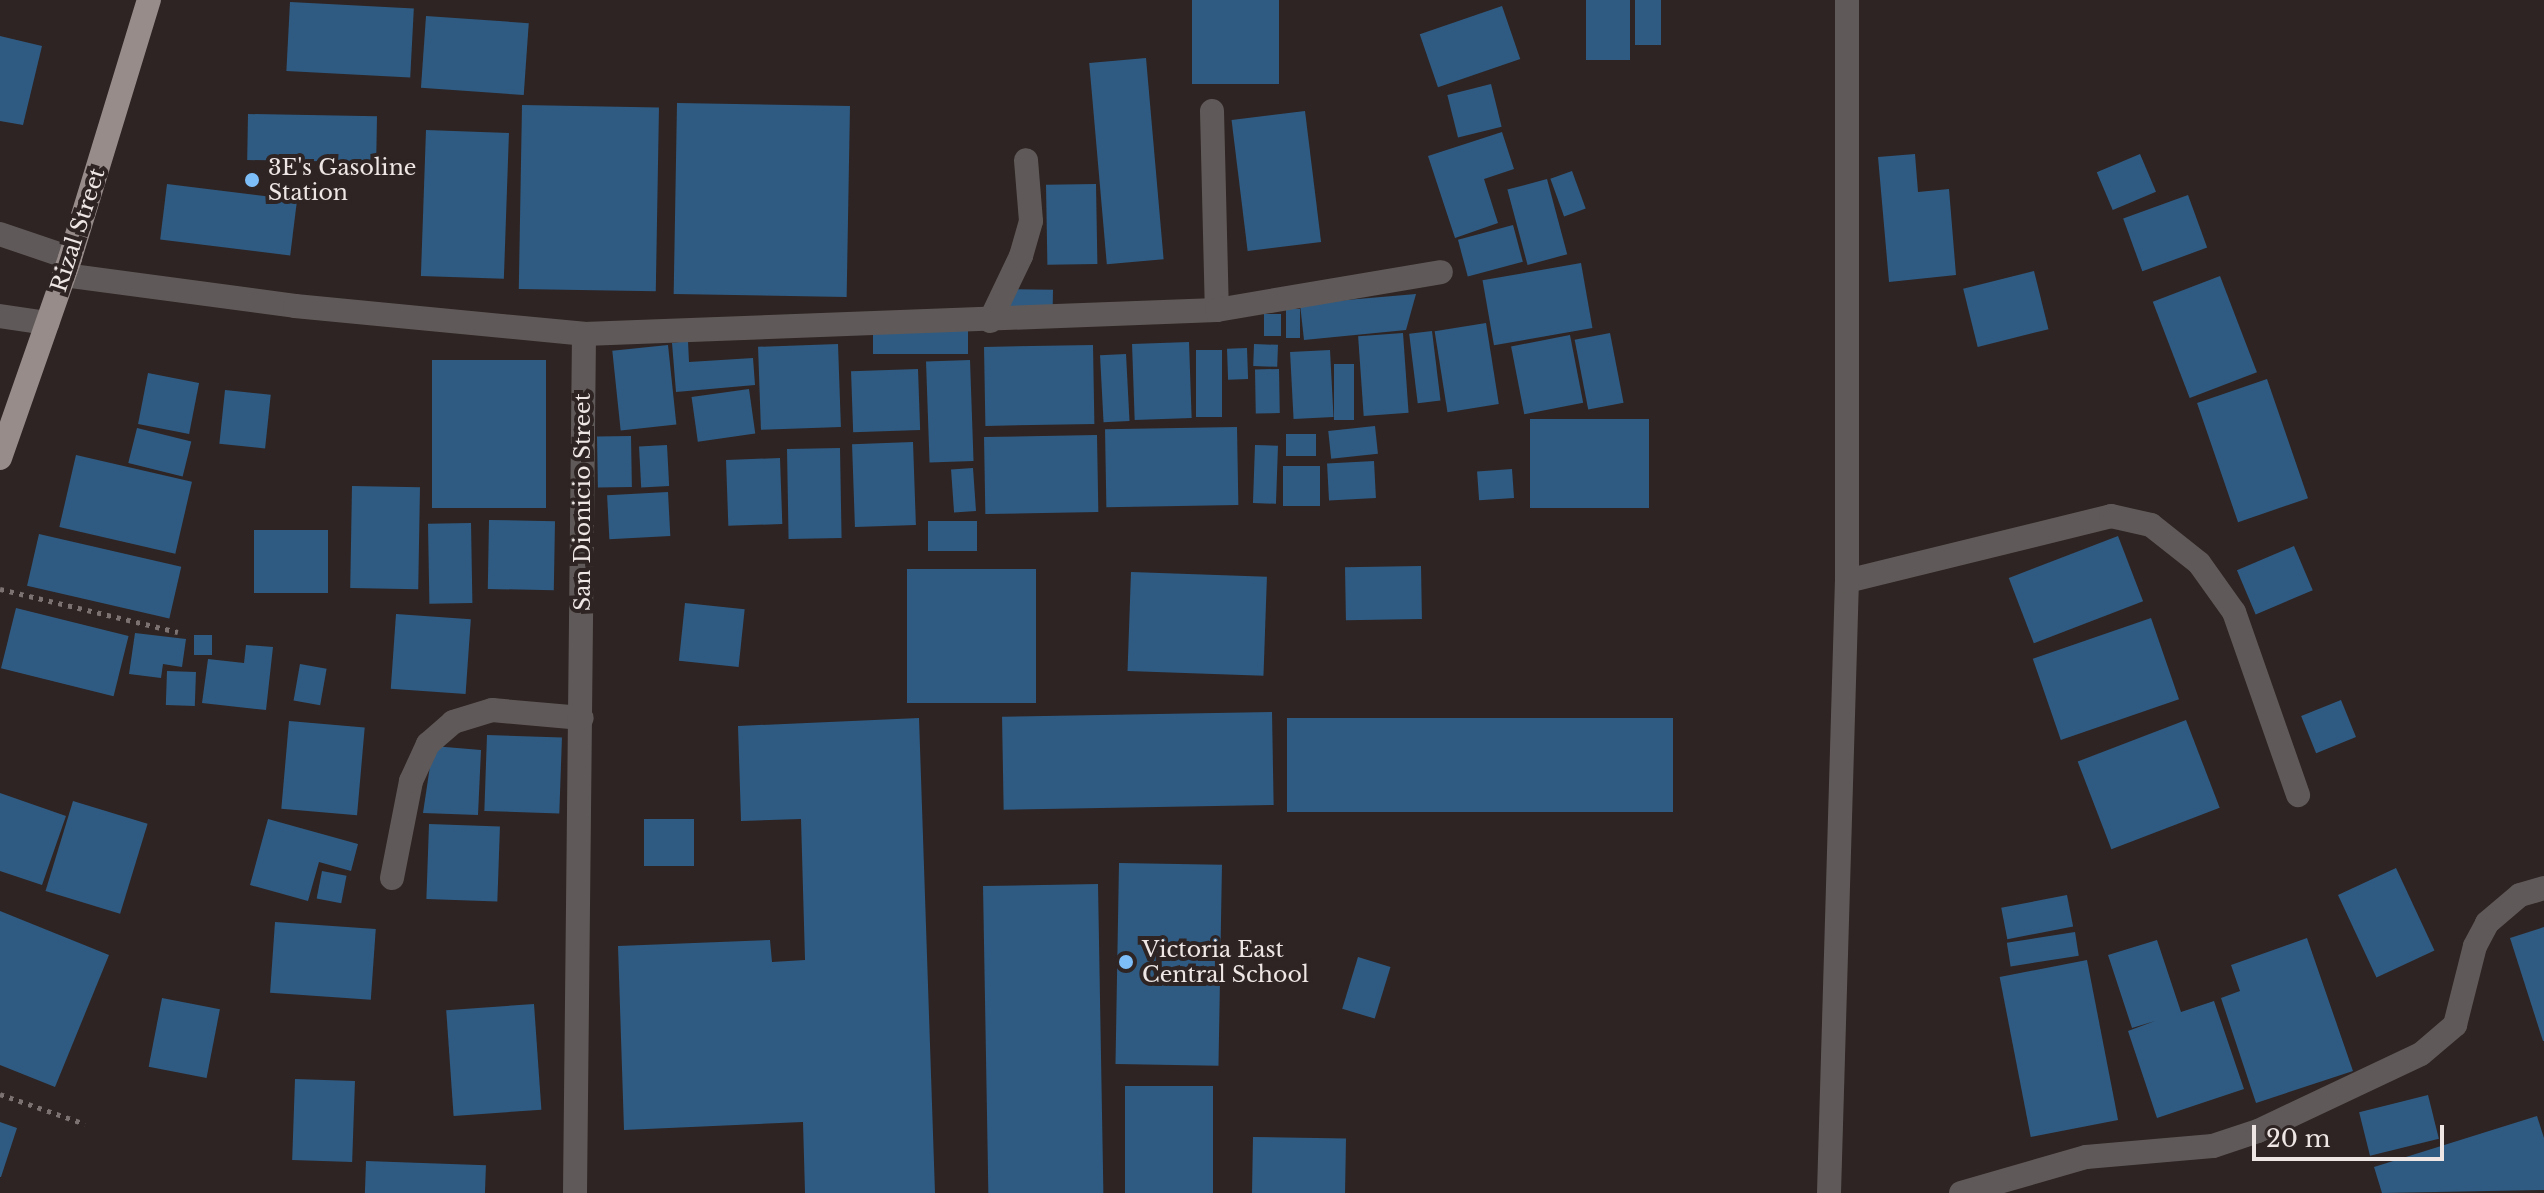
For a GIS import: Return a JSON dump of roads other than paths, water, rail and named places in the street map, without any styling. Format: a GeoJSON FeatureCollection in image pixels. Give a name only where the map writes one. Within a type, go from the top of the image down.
{"type":"FeatureCollection","features":[{"type":"Feature","properties":{"kind":"main road","name":"Rizal Street"},"geometry":{"type":"LineString","coordinates":[[0,458],[67,267],[149,0]]}},
{"type":"Feature","properties":{"kind":"street"},"geometry":{"type":"LineString","coordinates":[[1829,1193],[1847,581],[1847,0]]}},
{"type":"Feature","properties":{"kind":"street"},"geometry":{"type":"LineString","coordinates":[[1212,111],[1217,310]]}},
{"type":"Feature","properties":{"kind":"street"},"geometry":{"type":"LineString","coordinates":[[990,321],[1021,256],[1031,221],[1026,160]]}},
{"type":"Feature","properties":{"kind":"street"},"geometry":{"type":"LineString","coordinates":[[0,234],[67,267],[295,306],[584,334],[1217,310],[1441,272]]}},
{"type":"Feature","properties":{"kind":"street"},"geometry":{"type":"LineString","coordinates":[[0,316],[47,323]]}},
{"type":"Feature","properties":{"kind":"street","name":"San Dionicio Street"},"geometry":{"type":"LineString","coordinates":[[575,1193],[584,334]]}},
{"type":"Feature","properties":{"kind":"street"},"geometry":{"type":"LineString","coordinates":[[1847,581],[2111,516],[2151,525],[2199,563],[2234,612],[2298,795]]}},
{"type":"Feature","properties":{"kind":"street"},"geometry":{"type":"LineString","coordinates":[[392,878],[411,781],[428,744],[453,722],[492,710],[582,718]]}},
{"type":"Feature","properties":{"kind":"street"},"geometry":{"type":"LineString","coordinates":[[1961,1193],[2086,1157],[2213,1146],[2258,1131],[2421,1054],[2455,1025],[2475,946],[2487,923],[2520,895],[2544,888]]}},
{"type":"Feature","properties":{"kind":"place","name":"3E's Gasoline Station"},"geometry":{"type":"Point","coordinates":[252,180]}},
{"type":"Feature","properties":{"kind":"place","name":"Victoria East Central School"},"geometry":{"type":"Point","coordinates":[1126,962]}}]}
